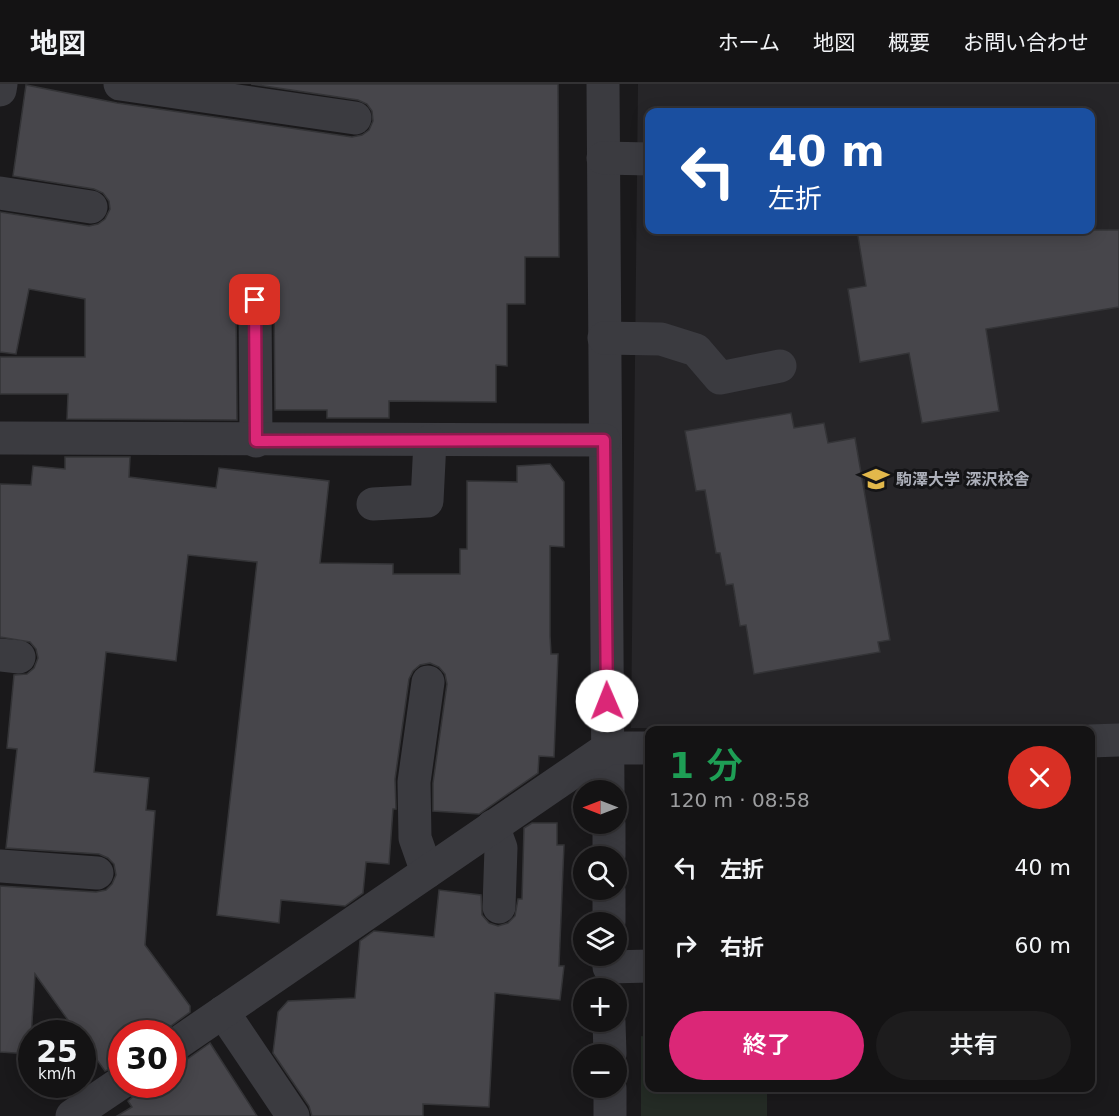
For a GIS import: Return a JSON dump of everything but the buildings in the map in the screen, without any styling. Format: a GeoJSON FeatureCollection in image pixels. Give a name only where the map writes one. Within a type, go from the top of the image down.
{"type":"FeatureCollection","features":[{"type":"Feature","properties":{"kind":"street"},"geometry":{"type":"LineString","coordinates":[[0,90],[1,84]]}},
{"type":"Feature","properties":{"kind":"street"},"geometry":{"type":"LineString","coordinates":[[120,84],[355,118]]}},
{"type":"Feature","properties":{"kind":"street"},"geometry":{"type":"LineString","coordinates":[[603,84],[608,780]]}},
{"type":"Feature","properties":{"kind":"street"},"geometry":{"type":"LineString","coordinates":[[603,158],[645,159]]}},
{"type":"Feature","properties":{"kind":"street"},"geometry":{"type":"LineString","coordinates":[[0,193],[91,207]]}},
{"type":"Feature","properties":{"kind":"street"},"geometry":{"type":"LineString","coordinates":[[255,300],[256,441]]}},
{"type":"Feature","properties":{"kind":"street"},"geometry":{"type":"LineString","coordinates":[[604,338],[661,339],[696,350],[720,378],[780,366]]}},
{"type":"Feature","properties":{"kind":"street"},"geometry":{"type":"LineString","coordinates":[[0,438],[256,441],[604,440]]}},
{"type":"Feature","properties":{"kind":"street"},"geometry":{"type":"LineString","coordinates":[[373,504],[427,501],[430,441]]}},
{"type":"Feature","properties":{"kind":"street"},"geometry":{"type":"LineString","coordinates":[[427,872],[415,838],[414,782],[428,682]]}},
{"type":"Feature","properties":{"kind":"street"},"geometry":{"type":"LineString","coordinates":[[1095,741],[1119,740]]}},
{"type":"Feature","properties":{"kind":"street"},"geometry":{"type":"LineString","coordinates":[[186,1037],[608,748],[645,748]]}},
{"type":"Feature","properties":{"kind":"street"},"geometry":{"type":"LineString","coordinates":[[493,826],[501,849],[499,907]]}},
{"type":"Feature","properties":{"kind":"street"},"geometry":{"type":"LineString","coordinates":[[0,866],[97,873]]}},
{"type":"Feature","properties":{"kind":"street"},"geometry":{"type":"LineString","coordinates":[[609,970],[645,966]]}},
{"type":"Feature","properties":{"kind":"street"},"geometry":{"type":"LineString","coordinates":[[223,1012],[293,1116]]}},
{"type":"Feature","properties":{"kind":"street"},"geometry":{"type":"LineString","coordinates":[[72,1116],[108,1092]]}},
{"type":"Feature","properties":{"kind":"street"},"geometry":{"type":"LineString","coordinates":[[610,1098],[610,1116]]}},
{"type":"Feature","properties":{"kind":"shaded area","name":"駒澤大学 深沢校舎"},"geometry":{"type":"Polygon","coordinates":[[[638,84],[1119,84],[1119,728],[1095,728],[1095,726],[645,726],[645,728],[631,728],[638,84]]]}},
{"type":"Feature","properties":{"kind":"shaded area"},"geometry":{"type":"Polygon","coordinates":[[[641,1036],[645,1036],[645,1092],[767,1092],[767,1116],[641,1116],[641,1036]]]}},
{"type":"Feature","properties":{"kind":"place","name":"駒澤大学 深沢校舎"},"geometry":{"type":"Point","coordinates":[876,479]}},
{"type":"Feature","properties":{"kind":"route"},"geometry":{"type":"LineString","coordinates":[[255,300],[256,441],[604,440],[607,701]]}}]}
